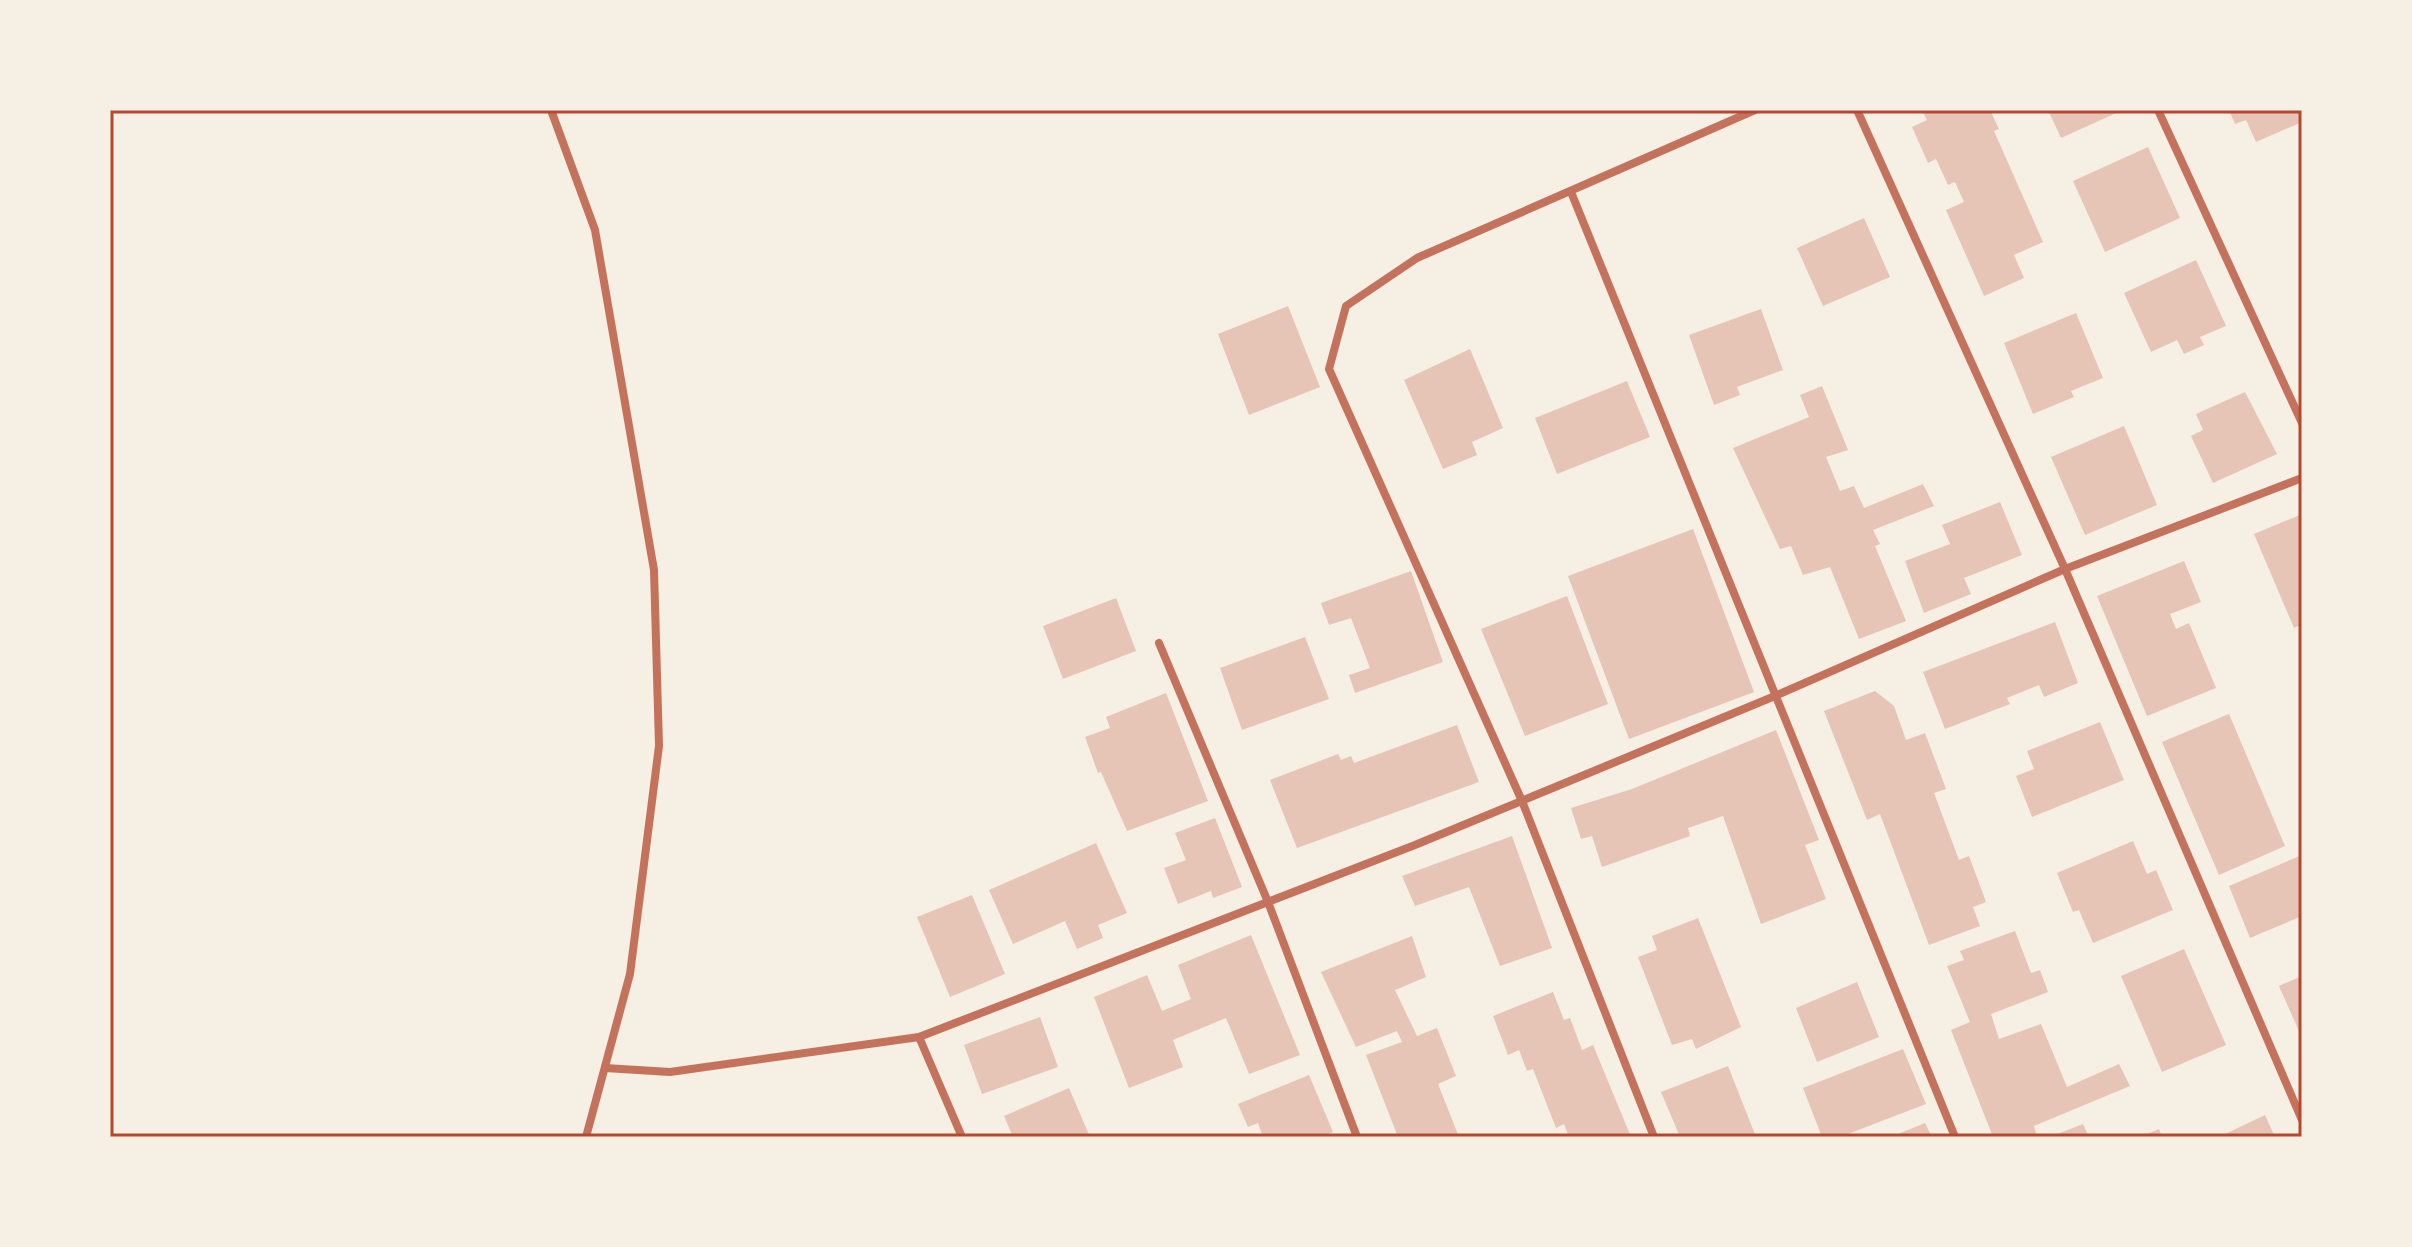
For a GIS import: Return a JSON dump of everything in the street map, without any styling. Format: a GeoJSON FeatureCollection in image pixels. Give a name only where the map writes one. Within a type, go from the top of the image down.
{"type":"FeatureCollection","features":[{"type":"Feature","properties":{"kind":"street"},"geometry":{"type":"LineString","coordinates":[[551,110],[595,230],[654,570],[659,746],[630,974],[586,1137]]}},
{"type":"Feature","properties":{"kind":"street"},"geometry":{"type":"LineString","coordinates":[[1654,1137],[1522,801],[1329,369],[1346,306],[1417,258],[1755,110]]}},
{"type":"Feature","properties":{"kind":"street"},"geometry":{"type":"LineString","coordinates":[[1857,110],[2065,569],[2302,1120]]}},
{"type":"Feature","properties":{"kind":"street"},"geometry":{"type":"LineString","coordinates":[[2158,110],[2302,423]]}},
{"type":"Feature","properties":{"kind":"street"},"geometry":{"type":"LineString","coordinates":[[1571,192],[1955,1137]]}},
{"type":"Feature","properties":{"kind":"street"},"geometry":{"type":"LineString","coordinates":[[605,1068],[670,1072],[919,1037],[1522,801],[1775,696],[2065,569],[2302,478]]}},
{"type":"Feature","properties":{"kind":"street"},"geometry":{"type":"LineString","coordinates":[[1159,643],[1268,902],[1357,1137]]}},
{"type":"Feature","properties":{"kind":"street"},"geometry":{"type":"LineString","coordinates":[[919,1037],[962,1137]]}},
{"type":"Feature","properties":{"kind":"building"},"geometry":{"type":"Polygon","coordinates":[[[1922,110],[1990,110],[1999,129],[1994,131],[2043,242],[2014,255],[2024,278],[1984,296],[1946,210],[1964,202],[1955,182],[1948,185],[1936,159],[1928,163],[1912,127],[1927,120],[1922,110]]]}},
{"type":"Feature","properties":{"kind":"building"},"geometry":{"type":"Polygon","coordinates":[[[2048,110],[2123,110],[2061,138],[2048,110]]]}},
{"type":"Feature","properties":{"kind":"building"},"geometry":{"type":"Polygon","coordinates":[[[2229,110],[2302,110],[2302,122],[2256,142],[2246,120],[2235,124],[2229,110]]]}},
{"type":"Feature","properties":{"kind":"building"},"geometry":{"type":"Polygon","coordinates":[[[2148,147],[2180,218],[2105,252],[2073,181],[2148,147]]]}},
{"type":"Feature","properties":{"kind":"building"},"geometry":{"type":"Polygon","coordinates":[[[1864,218],[1890,277],[1823,306],[1797,248],[1864,218]]]}},
{"type":"Feature","properties":{"kind":"building"},"geometry":{"type":"Polygon","coordinates":[[[2196,260],[2226,326],[2200,337],[2204,345],[2184,354],[2177,340],[2151,352],[2124,293],[2196,260]]]}},
{"type":"Feature","properties":{"kind":"building"},"geometry":{"type":"Polygon","coordinates":[[[1288,306],[1320,387],[1249,415],[1218,334],[1288,306]]]}},
{"type":"Feature","properties":{"kind":"building"},"geometry":{"type":"Polygon","coordinates":[[[1761,309],[1783,370],[1737,387],[1740,395],[1714,405],[1689,335],[1761,309]]]}},
{"type":"Feature","properties":{"kind":"building"},"geometry":{"type":"Polygon","coordinates":[[[2076,313],[2103,378],[2071,391],[2074,397],[2033,414],[2004,343],[2076,313]]]}},
{"type":"Feature","properties":{"kind":"building"},"geometry":{"type":"Polygon","coordinates":[[[1470,349],[1503,428],[1472,442],[1477,455],[1443,469],[1404,380],[1470,349]]]}},
{"type":"Feature","properties":{"kind":"building"},"geometry":{"type":"Polygon","coordinates":[[[1627,381],[1650,437],[1557,474],[1535,418],[1627,381]]]}},
{"type":"Feature","properties":{"kind":"building"},"geometry":{"type":"Polygon","coordinates":[[[1822,386],[1848,450],[1826,457],[1840,491],[1854,486],[1864,508],[1923,484],[1934,506],[1873,530],[1880,544],[1875,546],[1906,621],[1859,639],[1830,567],[1803,575],[1791,546],[1780,549],[1733,448],[1809,417],[1800,395],[1822,386]]]}},
{"type":"Feature","properties":{"kind":"building"},"geometry":{"type":"Polygon","coordinates":[[[2245,392],[2277,454],[2213,483],[2191,436],[2203,430],[2196,414],[2245,392]]]}},
{"type":"Feature","properties":{"kind":"building"},"geometry":{"type":"Polygon","coordinates":[[[2124,426],[2157,505],[2085,535],[2051,457],[2124,426]]]}},
{"type":"Feature","properties":{"kind":"building"},"geometry":{"type":"Polygon","coordinates":[[[2000,502],[2022,555],[1964,578],[1971,594],[1924,613],[1905,561],[1950,544],[1942,525],[2000,502]]]}},
{"type":"Feature","properties":{"kind":"building"},"geometry":{"type":"Polygon","coordinates":[[[2302,514],[2302,624],[2294,628],[2254,534],[2302,514]]]}},
{"type":"Feature","properties":{"kind":"building"},"geometry":{"type":"Polygon","coordinates":[[[1693,529],[1754,692],[1629,739],[1568,576],[1693,529]]]}},
{"type":"Feature","properties":{"kind":"building"},"geometry":{"type":"Polygon","coordinates":[[[2184,561],[2201,602],[2170,614],[2176,629],[2189,623],[2216,688],[2147,716],[2097,596],[2184,561]]]}},
{"type":"Feature","properties":{"kind":"building"},"geometry":{"type":"Polygon","coordinates":[[[1411,571],[1443,662],[1355,693],[1349,675],[1370,668],[1351,618],[1329,625],[1321,603],[1411,571]]]}},
{"type":"Feature","properties":{"kind":"building"},"geometry":{"type":"Polygon","coordinates":[[[1567,596],[1608,704],[1525,736],[1481,629],[1567,596]]]}},
{"type":"Feature","properties":{"kind":"building"},"geometry":{"type":"Polygon","coordinates":[[[1116,598],[1136,651],[1063,679],[1043,626],[1116,598]]]}},
{"type":"Feature","properties":{"kind":"building"},"geometry":{"type":"Polygon","coordinates":[[[2055,622],[2078,683],[2044,697],[2039,685],[2007,698],[2010,704],[1945,729],[1923,672],[2055,622]]]}},
{"type":"Feature","properties":{"kind":"building"},"geometry":{"type":"Polygon","coordinates":[[[1305,637],[1329,699],[1242,730],[1220,668],[1305,637]]]}},
{"type":"Feature","properties":{"kind":"building"},"geometry":{"type":"Polygon","coordinates":[[[1875,691],[1894,706],[1906,740],[1925,733],[1946,789],[1934,793],[1959,860],[1969,856],[1986,902],[1973,907],[1980,926],[1929,945],[1880,814],[1867,820],[1824,711],[1875,691]]]}},
{"type":"Feature","properties":{"kind":"building"},"geometry":{"type":"Polygon","coordinates":[[[1166,693],[1208,801],[1127,831],[1101,772],[1098,773],[1085,737],[1110,728],[1106,717],[1166,693]]]}},
{"type":"Feature","properties":{"kind":"building"},"geometry":{"type":"Polygon","coordinates":[[[2229,714],[2285,846],[2219,875],[2162,742],[2229,714]]]}},
{"type":"Feature","properties":{"kind":"building"},"geometry":{"type":"Polygon","coordinates":[[[2100,722],[2124,780],[2032,817],[2016,776],[2034,769],[2027,751],[2100,722]]]}},
{"type":"Feature","properties":{"kind":"building"},"geometry":{"type":"Polygon","coordinates":[[[1457,725],[1479,782],[1297,848],[1270,780],[1338,754],[1341,760],[1351,756],[1354,763],[1457,725]]]}},
{"type":"Feature","properties":{"kind":"building"},"geometry":{"type":"Polygon","coordinates":[[[1776,730],[1819,840],[1805,845],[1826,899],[1761,924],[1723,816],[1688,828],[1690,836],[1602,867],[1592,836],[1581,839],[1571,808],[1632,789],[1776,730]]]}},
{"type":"Feature","properties":{"kind":"building"},"geometry":{"type":"Polygon","coordinates":[[[1215,818],[1242,887],[1213,898],[1211,891],[1178,904],[1164,868],[1186,860],[1175,833],[1215,818]]]}},
{"type":"Feature","properties":{"kind":"building"},"geometry":{"type":"Polygon","coordinates":[[[1512,836],[1552,948],[1500,966],[1469,887],[1415,906],[1402,876],[1512,836]]]}},
{"type":"Feature","properties":{"kind":"building"},"geometry":{"type":"Polygon","coordinates":[[[2133,841],[2147,874],[2156,870],[2173,910],[2093,943],[2079,910],[2073,912],[2057,873],[2133,841]]]}},
{"type":"Feature","properties":{"kind":"building"},"geometry":{"type":"Polygon","coordinates":[[[1096,843],[1127,913],[1098,925],[1103,938],[1077,949],[1065,921],[1013,944],[989,890],[1096,843]]]}},
{"type":"Feature","properties":{"kind":"building"},"geometry":{"type":"Polygon","coordinates":[[[2302,855],[2302,916],[2250,938],[2229,886],[2302,855]]]}},
{"type":"Feature","properties":{"kind":"building"},"geometry":{"type":"Polygon","coordinates":[[[972,895],[1005,974],[950,997],[917,917],[972,895]]]}},
{"type":"Feature","properties":{"kind":"building"},"geometry":{"type":"Polygon","coordinates":[[[1698,918],[1741,1027],[1696,1049],[1692,1039],[1672,1045],[1638,957],[1657,950],[1652,936],[1698,918]]]}},
{"type":"Feature","properties":{"kind":"building"},"geometry":{"type":"Polygon","coordinates":[[[2015,931],[2031,973],[2040,970],[2048,992],[1991,1014],[1999,1039],[2041,1024],[2067,1087],[2119,1064],[2130,1086],[2034,1126],[2037,1137],[1993,1137],[1951,1030],[1970,1022],[1947,966],[1964,960],[1960,951],[2015,931]]]}},
{"type":"Feature","properties":{"kind":"building"},"geometry":{"type":"Polygon","coordinates":[[[1251,935],[1300,1055],[1249,1074],[1226,1018],[1173,1040],[1183,1067],[1129,1088],[1094,997],[1147,975],[1162,1011],[1191,999],[1178,965],[1251,935]]]}},
{"type":"Feature","properties":{"kind":"building"},"geometry":{"type":"Polygon","coordinates":[[[1412,936],[1426,977],[1395,990],[1417,1036],[1437,1028],[1456,1076],[1438,1084],[1459,1137],[1398,1137],[1366,1055],[1402,1042],[1397,1031],[1356,1047],[1321,972],[1412,936]]]}},
{"type":"Feature","properties":{"kind":"building"},"geometry":{"type":"Polygon","coordinates":[[[2184,949],[2226,1045],[2162,1072],[2121,976],[2184,949]]]}},
{"type":"Feature","properties":{"kind":"building"},"geometry":{"type":"Polygon","coordinates":[[[2302,976],[2302,1038],[2279,986],[2302,976]]]}},
{"type":"Feature","properties":{"kind":"building"},"geometry":{"type":"Polygon","coordinates":[[[1857,982],[1879,1037],[1817,1062],[1796,1008],[1857,982]]]}},
{"type":"Feature","properties":{"kind":"building"},"geometry":{"type":"Polygon","coordinates":[[[1553,992],[1564,1020],[1570,1018],[1582,1050],[1593,1045],[1631,1137],[1569,1137],[1564,1124],[1556,1128],[1533,1069],[1527,1071],[1519,1050],[1508,1055],[1493,1016],[1553,992]]]}},
{"type":"Feature","properties":{"kind":"building"},"geometry":{"type":"Polygon","coordinates":[[[1040,1017],[1058,1067],[982,1094],[964,1045],[1040,1017]]]}},
{"type":"Feature","properties":{"kind":"building"},"geometry":{"type":"Polygon","coordinates":[[[1903,1049],[1926,1104],[1840,1137],[1822,1137],[1803,1088],[1903,1049]]]}},
{"type":"Feature","properties":{"kind":"building"},"geometry":{"type":"Polygon","coordinates":[[[1728,1066],[1756,1137],[1680,1137],[1661,1092],[1728,1066]]]}},
{"type":"Feature","properties":{"kind":"building"},"geometry":{"type":"Polygon","coordinates":[[[1309,1075],[1333,1132],[1320,1137],[1263,1137],[1258,1123],[1248,1127],[1238,1104],[1309,1075]]]}},
{"type":"Feature","properties":{"kind":"building"},"geometry":{"type":"Polygon","coordinates":[[[1069,1088],[1090,1137],[1013,1137],[1004,1116],[1069,1088]]]}},
{"type":"Feature","properties":{"kind":"building"},"geometry":{"type":"Polygon","coordinates":[[[2265,1115],[2275,1137],[2219,1137],[2265,1115]]]}},
{"type":"Feature","properties":{"kind":"building"},"geometry":{"type":"Polygon","coordinates":[[[1925,1123],[1932,1137],[1891,1137],[1925,1123]]]}},
{"type":"Feature","properties":{"kind":"building"},"geometry":{"type":"Polygon","coordinates":[[[2083,1124],[2089,1137],[2050,1137],[2083,1124]]]}},
{"type":"Feature","properties":{"kind":"building"},"geometry":{"type":"Polygon","coordinates":[[[2159,1129],[2162,1137],[2140,1137],[2159,1129]]]}}]}
